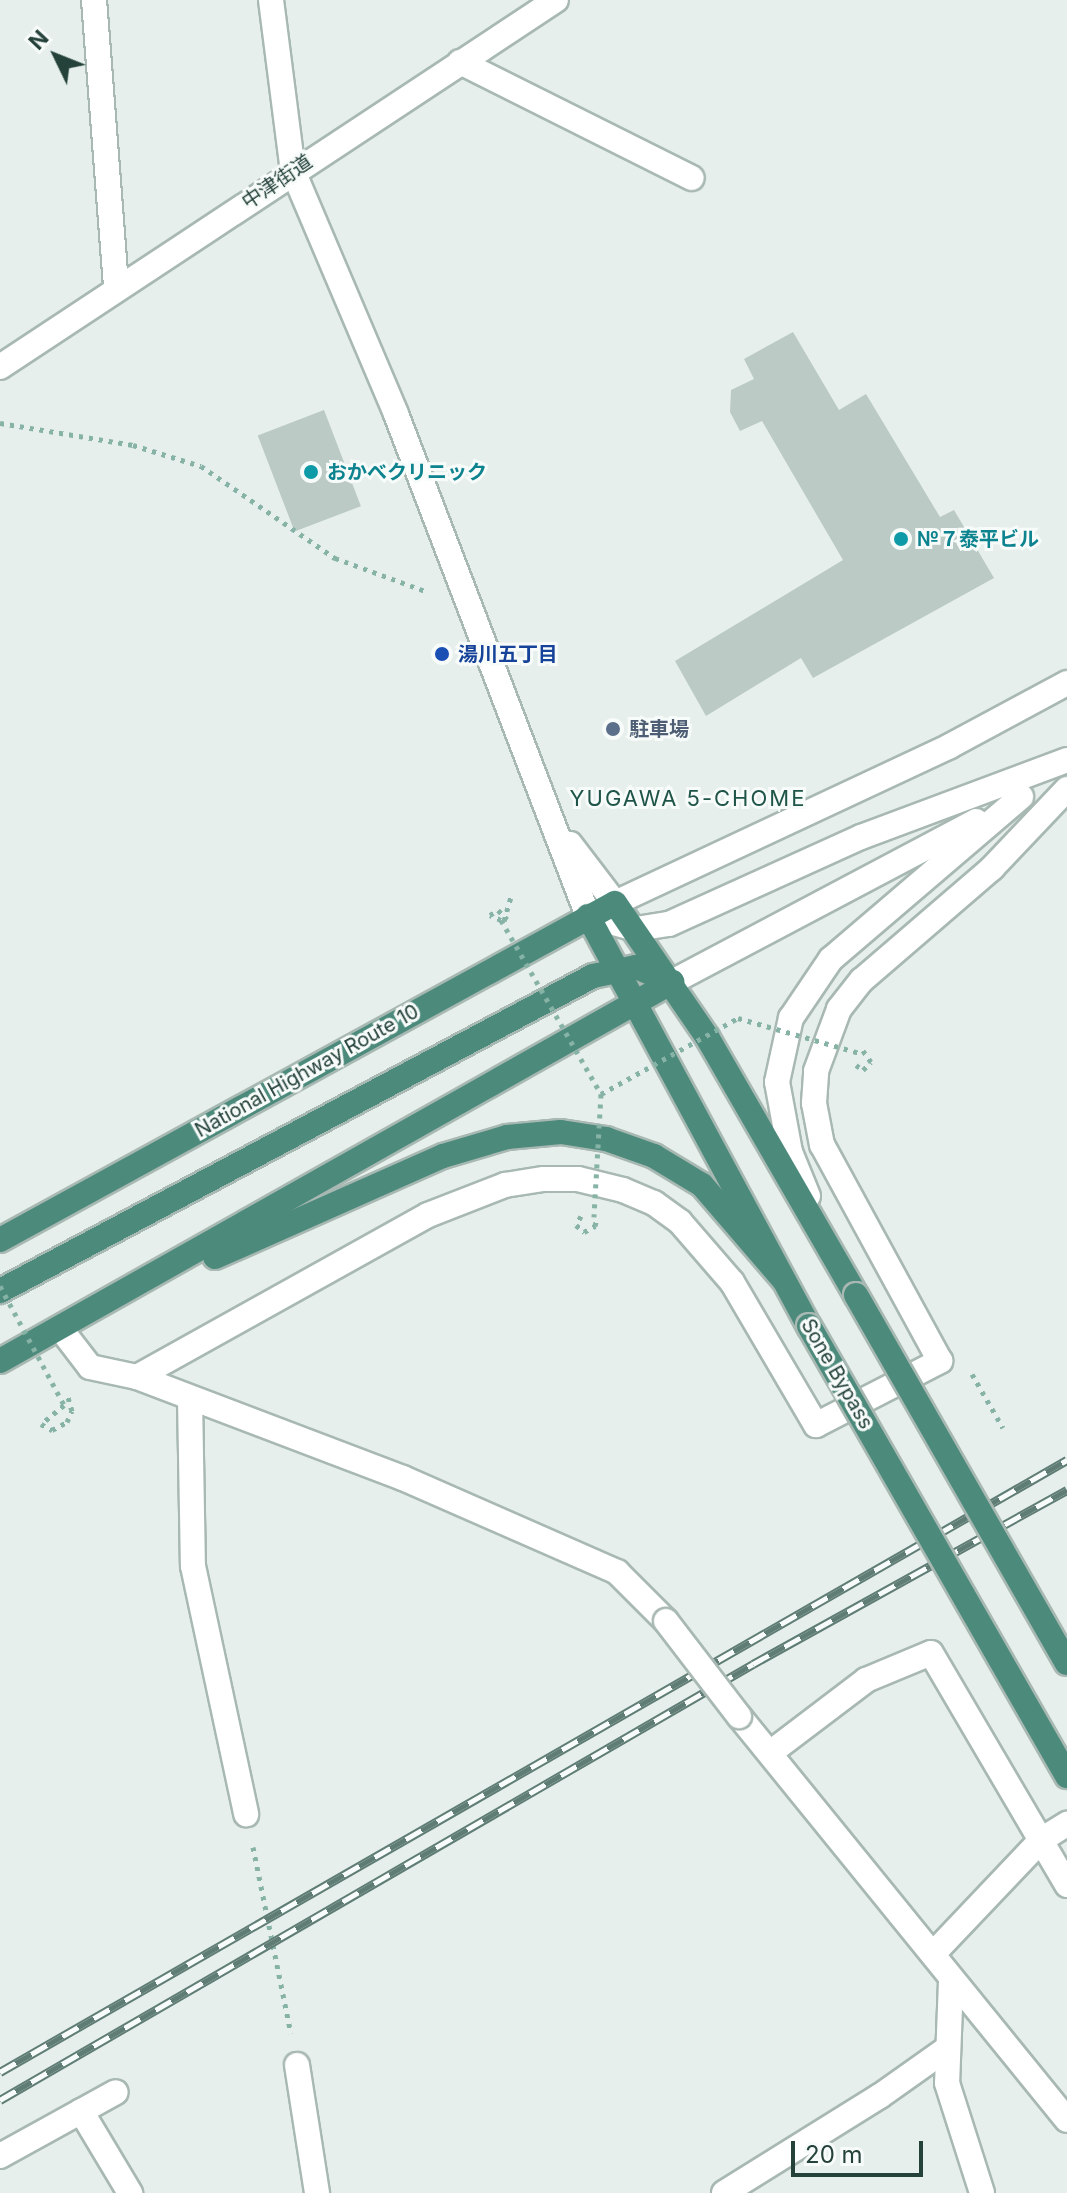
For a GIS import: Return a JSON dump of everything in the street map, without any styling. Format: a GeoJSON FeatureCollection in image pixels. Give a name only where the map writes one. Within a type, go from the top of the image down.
{"type":"FeatureCollection","features":[{"type":"Feature","properties":{"kind":"highway","name":"National Highway Route 10"},"geometry":{"type":"LineString","coordinates":[[0,1240],[615,903]]}},
{"type":"Feature","properties":{"kind":"highway"},"geometry":{"type":"LineString","coordinates":[[615,903],[672,982],[827,1243],[1067,1663]]}},
{"type":"Feature","properties":{"kind":"highway","name":"Sone Bypass"},"geometry":{"type":"LineString","coordinates":[[588,916],[614,968],[736,1182],[782,1278],[1067,1776]]}},
{"type":"Feature","properties":{"kind":"highway"},"geometry":{"type":"LineString","coordinates":[[0,1288],[560,991],[614,968],[636,967],[672,982]]}},
{"type":"Feature","properties":{"kind":"highway"},"geometry":{"type":"LineString","coordinates":[[0,1361],[672,982]]}},
{"type":"Feature","properties":{"kind":"highway"},"geometry":{"type":"LineString","coordinates":[[102,1306],[443,1156],[507,1137],[561,1132],[606,1139],[654,1156],[702,1185],[782,1278]]}},
{"type":"Feature","properties":{"kind":"street"},"geometry":{"type":"LineString","coordinates":[[94,0],[116,289]]}},
{"type":"Feature","properties":{"kind":"street"},"geometry":{"type":"LineString","coordinates":[[271,0],[293,171],[472,609],[588,916],[636,929],[669,924],[861,837],[1067,760]]}},
{"type":"Feature","properties":{"kind":"street","name":"中津街道"},"geometry":{"type":"LineString","coordinates":[[0,367],[556,0]]}},
{"type":"Feature","properties":{"kind":"street"},"geometry":{"type":"LineString","coordinates":[[460,62],[692,178]]}},
{"type":"Feature","properties":{"kind":"street"},"geometry":{"type":"LineString","coordinates":[[556,826],[615,903],[950,746],[1067,683]]}},
{"type":"Feature","properties":{"kind":"street"},"geometry":{"type":"LineString","coordinates":[[672,982],[1067,773]]}},
{"type":"Feature","properties":{"kind":"street"},"geometry":{"type":"LineString","coordinates":[[137,1377],[428,1215],[505,1185],[544,1179],[578,1179],[623,1190],[654,1203],[680,1222],[732,1282],[816,1425],[940,1361],[822,1145],[814,1103],[816,1071],[839,1009],[862,980],[992,868],[1067,789]]}},
{"type":"Feature","properties":{"kind":"street"},"geometry":{"type":"LineString","coordinates":[[827,1243],[782,1118],[780,1053],[791,1018],[831,959],[1021,797]]}},
{"type":"Feature","properties":{"kind":"street"},"geometry":{"type":"LineString","coordinates":[[60,1328],[90,1367],[137,1377],[403,1478],[617,1572],[666,1621],[739,1716],[933,1954],[951,1981],[1067,2120]]}},
{"type":"Feature","properties":{"kind":"street"},"geometry":{"type":"LineString","coordinates":[[190,1398],[193,1566],[246,1814]]}},
{"type":"Feature","properties":{"kind":"street"},"geometry":{"type":"LineString","coordinates":[[770,1753],[866,1680],[931,1653],[1067,1885]]}},
{"type":"Feature","properties":{"kind":"street"},"geometry":{"type":"LineString","coordinates":[[933,1954],[1041,1840],[1067,1824]]}},
{"type":"Feature","properties":{"kind":"street"},"geometry":{"type":"LineString","coordinates":[[951,1981],[945,2050],[947,2083],[982,2193]]}},
{"type":"Feature","properties":{"kind":"street"},"geometry":{"type":"LineString","coordinates":[[724,2193],[945,2050]]}},
{"type":"Feature","properties":{"kind":"street"},"geometry":{"type":"LineString","coordinates":[[297,2065],[317,2193]]}},
{"type":"Feature","properties":{"kind":"street"},"geometry":{"type":"LineString","coordinates":[[0,2156],[116,2092]]}},
{"type":"Feature","properties":{"kind":"street"},"geometry":{"type":"LineString","coordinates":[[81,2111],[130,2193]]}},
{"type":"Feature","properties":{"kind":"path"},"geometry":{"type":"LineString","coordinates":[[0,423],[133,445],[201,466],[335,558],[472,609]]}},
{"type":"Feature","properties":{"kind":"path"},"geometry":{"type":"LineString","coordinates":[[511,896],[507,919],[498,910],[490,915],[501,920],[601,1094],[595,1226],[584,1232],[578,1229],[576,1219],[595,1214]]}},
{"type":"Feature","properties":{"kind":"path"},"geometry":{"type":"LineString","coordinates":[[601,1094],[738,1018],[859,1050]]}},
{"type":"Feature","properties":{"kind":"path"},"geometry":{"type":"LineString","coordinates":[[0,1288],[64,1405],[41,1424],[52,1430],[67,1422],[72,1411],[68,1397]]}},
{"type":"Feature","properties":{"kind":"path"},"geometry":{"type":"LineString","coordinates":[[968,1368],[1003,1428]]}},
{"type":"Feature","properties":{"kind":"path"},"geometry":{"type":"LineString","coordinates":[[246,1814],[276,1940],[297,2065]]}},
{"type":"Feature","properties":{"kind":"building","name":"№７泰平ビル"},"geometry":{"type":"Polygon","coordinates":[[[793,332],[839,410],[866,394],[940,517],[954,510],[994,578],[813,678],[801,658],[706,716],[675,661],[843,560],[762,421],[740,431],[730,412],[731,390],[754,379],[744,359],[793,332]]]}},
{"type":"Feature","properties":{"kind":"building","name":"おかべクリニック"},"geometry":{"type":"Polygon","coordinates":[[[324,410],[361,506],[295,532],[258,435],[324,410]]]}},
{"type":"Feature","properties":{"kind":"railway"},"geometry":{"type":"LineString","coordinates":[[0,2072],[1067,1460]]}},
{"type":"Feature","properties":{"kind":"railway"},"geometry":{"type":"LineString","coordinates":[[0,2100],[753,1664],[1067,1490]]}},
{"type":"Feature","properties":{"kind":"place","name":"おかべクリニック"},"geometry":{"type":"Point","coordinates":[311,472]}},
{"type":"Feature","properties":{"kind":"place","name":"№７泰平ビル"},"geometry":{"type":"Point","coordinates":[901,539]}},
{"type":"Feature","properties":{"kind":"place","name":"湯川五丁目"},"geometry":{"type":"Point","coordinates":[442,654]}},
{"type":"Feature","properties":{"kind":"place","name":"駐車場"},"geometry":{"type":"Point","coordinates":[613,729]}},
{"type":"Feature","properties":{"kind":"district","name":"YUGAWA 5-CHOME"},"geometry":{"type":"Point","coordinates":[688,799]}}]}
